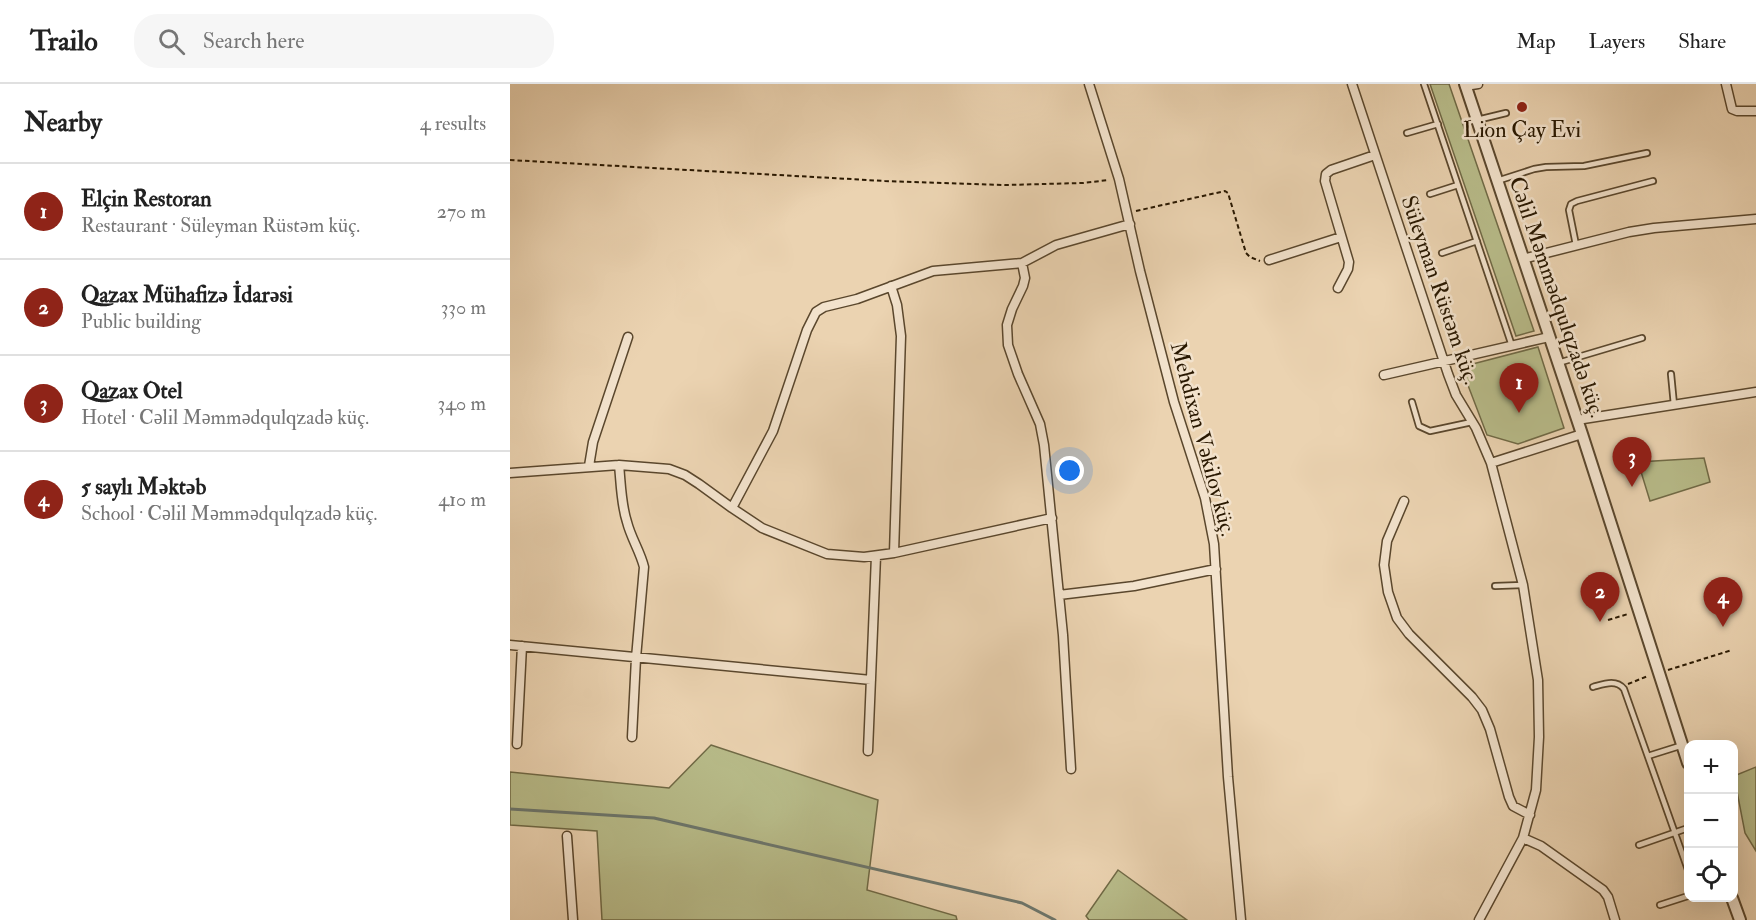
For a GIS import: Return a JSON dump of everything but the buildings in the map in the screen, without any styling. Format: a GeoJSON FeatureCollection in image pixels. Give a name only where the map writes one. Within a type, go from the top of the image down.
{"type":"FeatureCollection","features":[{"type":"Feature","properties":{"kind":"street","name":"Mehdixan Vəkilov küç."},"geometry":{"type":"LineString","coordinates":[[1089,84],[1119,179],[1174,402],[1205,498],[1214,544],[1228,777],[1241,920]]}},
{"type":"Feature","properties":{"kind":"street","name":"Süleyman Rüstəm küç."},"geometry":{"type":"LineString","coordinates":[[1352,84],[1456,395],[1472,422],[1491,464],[1523,585],[1538,680],[1539,737],[1536,790],[1530,816],[1523,838],[1479,920]]}},
{"type":"Feature","properties":{"kind":"street"},"geometry":{"type":"LineString","coordinates":[[1465,85],[1478,84]]}},
{"type":"Feature","properties":{"kind":"street"},"geometry":{"type":"LineString","coordinates":[[1725,84],[1732,109],[1756,111]]}},
{"type":"Feature","properties":{"kind":"street","name":"Cəlil Məmmədqulqzadə küç."},"geometry":{"type":"LineString","coordinates":[[1465,85],[1684,748]]}},
{"type":"Feature","properties":{"kind":"street"},"geometry":{"type":"LineString","coordinates":[[1338,288],[1348,269],[1348,262],[1325,182],[1326,174],[1331,170],[1376,155]]}},
{"type":"Feature","properties":{"kind":"street"},"geometry":{"type":"LineString","coordinates":[[1523,259],[1654,228],[1756,219]]}},
{"type":"Feature","properties":{"kind":"street"},"geometry":{"type":"LineString","coordinates":[[732,508],[773,431],[807,330],[816,312],[824,307],[857,298],[933,271],[1022,263],[1056,245],[1130,224]]}},
{"type":"Feature","properties":{"kind":"street"},"geometry":{"type":"LineString","coordinates":[[1269,260],[1341,237]]}},
{"type":"Feature","properties":{"kind":"street"},"geometry":{"type":"LineString","coordinates":[[1022,263],[1025,278],[1007,325],[1008,345],[1040,424],[1044,446],[1059,595],[1071,769]]}},
{"type":"Feature","properties":{"kind":"street"},"geometry":{"type":"LineString","coordinates":[[891,286],[897,305],[901,336],[894,553]]}},
{"type":"Feature","properties":{"kind":"street"},"geometry":{"type":"LineString","coordinates":[[588,466],[592,442],[628,337]]}},
{"type":"Feature","properties":{"kind":"street"},"geometry":{"type":"LineString","coordinates":[[1384,375],[1549,337]]}},
{"type":"Feature","properties":{"kind":"street"},"geometry":{"type":"LineString","coordinates":[[1577,420],[1756,392]]}},
{"type":"Feature","properties":{"kind":"street"},"geometry":{"type":"LineString","coordinates":[[1491,464],[1582,434]]}},
{"type":"Feature","properties":{"kind":"street"},"geometry":{"type":"LineString","coordinates":[[510,473],[620,465],[669,469],[692,479],[762,528],[827,554],[876,556],[1052,518]]}},
{"type":"Feature","properties":{"kind":"street"},"geometry":{"type":"LineString","coordinates":[[620,465],[626,521],[644,567],[632,737]]}},
{"type":"Feature","properties":{"kind":"street"},"geometry":{"type":"LineString","coordinates":[[1404,501],[1387,541],[1384,565],[1388,592],[1397,618],[1409,634],[1473,697],[1482,710],[1490,729],[1509,797],[1514,806],[1530,816]]}},
{"type":"Feature","properties":{"kind":"street"},"geometry":{"type":"LineString","coordinates":[[868,752],[876,556]]}},
{"type":"Feature","properties":{"kind":"street"},"geometry":{"type":"LineString","coordinates":[[1059,595],[1134,586],[1216,569]]}},
{"type":"Feature","properties":{"kind":"street"},"geometry":{"type":"LineString","coordinates":[[510,645],[871,680]]}},
{"type":"Feature","properties":{"kind":"street"},"geometry":{"type":"LineString","coordinates":[[517,744],[522,646]]}},
{"type":"Feature","properties":{"kind":"street"},"geometry":{"type":"LineString","coordinates":[[567,836],[573,920]]}},
{"type":"Feature","properties":{"kind":"street"},"geometry":{"type":"LineString","coordinates":[[1523,838],[1540,846],[1603,890],[1608,897],[1615,920]]}},
{"type":"Feature","properties":{"kind":"street"},"geometry":{"type":"LineString","coordinates":[[1734,902],[1740,920]]}},
{"type":"Feature","properties":{"kind":"lane"},"geometry":{"type":"LineString","coordinates":[[1424,84],[1512,346]]}},
{"type":"Feature","properties":{"kind":"lane"},"geometry":{"type":"LineString","coordinates":[[1477,120],[1506,113]]}},
{"type":"Feature","properties":{"kind":"lane"},"geometry":{"type":"LineString","coordinates":[[1407,133],[1438,124]]}},
{"type":"Feature","properties":{"kind":"lane"},"geometry":{"type":"LineString","coordinates":[[1497,181],[1546,166],[1584,166],[1647,153]]}},
{"type":"Feature","properties":{"kind":"lane"},"geometry":{"type":"LineString","coordinates":[[1576,245],[1569,210],[1572,204],[1653,181]]}},
{"type":"Feature","properties":{"kind":"lane"},"geometry":{"type":"LineString","coordinates":[[1430,194],[1458,185]]}},
{"type":"Feature","properties":{"kind":"lane"},"geometry":{"type":"LineString","coordinates":[[1442,253],[1477,241]]}},
{"type":"Feature","properties":{"kind":"lane"},"geometry":{"type":"LineString","coordinates":[[1558,363],[1642,338]]}},
{"type":"Feature","properties":{"kind":"lane"},"geometry":{"type":"LineString","coordinates":[[1671,374],[1674,405]]}},
{"type":"Feature","properties":{"kind":"lane"},"geometry":{"type":"LineString","coordinates":[[1412,402],[1419,426],[1430,431],[1472,422]]}},
{"type":"Feature","properties":{"kind":"lane"},"geometry":{"type":"LineString","coordinates":[[1495,586],[1523,585]]}},
{"type":"Feature","properties":{"kind":"lane"},"geometry":{"type":"LineString","coordinates":[[1593,687],[1614,682],[1620,684],[1624,689],[1684,856]]}},
{"type":"Feature","properties":{"kind":"lane"},"geometry":{"type":"LineString","coordinates":[[1648,756],[1683,745]]}},
{"type":"Feature","properties":{"kind":"lane"},"geometry":{"type":"LineString","coordinates":[[1640,845],[1684,830]]}},
{"type":"Feature","properties":{"kind":"lane"},"geometry":{"type":"LineString","coordinates":[[1660,905],[1684,898]]}},
{"type":"Feature","properties":{"kind":"path"},"geometry":{"type":"LineString","coordinates":[[510,160],[940,183],[1005,185],[1083,183],[1119,179]]}},
{"type":"Feature","properties":{"kind":"path"},"geometry":{"type":"LineString","coordinates":[[1127,213],[1225,191],[1228,193],[1246,253],[1258,260],[1266,262],[1269,260]]}},
{"type":"Feature","properties":{"kind":"path"},"geometry":{"type":"LineString","coordinates":[[1608,620],[1639,610]]}},
{"type":"Feature","properties":{"kind":"path"},"geometry":{"type":"LineString","coordinates":[[1624,689],[1633,681],[1732,650]]}},
{"type":"Feature","properties":{"kind":"green space"},"geometry":{"type":"Polygon","coordinates":[[[1430,84],[1449,84],[1534,331],[1516,336],[1430,84]]]}},
{"type":"Feature","properties":{"kind":"green space"},"geometry":{"type":"Polygon","coordinates":[[[1538,347],[1564,428],[1518,444],[1487,435],[1461,367],[1538,347]]]}},
{"type":"Feature","properties":{"kind":"green space"},"geometry":{"type":"Polygon","coordinates":[[[1704,458],[1710,482],[1650,501],[1638,462],[1704,458]]]}},
{"type":"Feature","properties":{"kind":"green space"},"geometry":{"type":"Polygon","coordinates":[[[711,745],[878,800],[867,890],[956,916],[957,920],[602,920],[597,831],[510,825],[510,772],[669,788],[711,745]]]}},
{"type":"Feature","properties":{"kind":"green space"},"geometry":{"type":"Polygon","coordinates":[[[1756,767],[1756,851],[1745,833],[1738,797],[1738,774],[1756,767]]]}},
{"type":"Feature","properties":{"kind":"green space"},"geometry":{"type":"Polygon","coordinates":[[[1118,870],[1187,920],[1089,920],[1086,916],[1118,870]]]}},
{"type":"Feature","properties":{"kind":"waterway"},"geometry":{"type":"LineString","coordinates":[[510,809],[654,818],[1022,903],[1055,920]]}},
{"type":"Feature","properties":{"kind":"place","name":"Lion Çay Evi"},"geometry":{"type":"Point","coordinates":[1522,107]}},
{"type":"Feature","properties":{"kind":"place","name":"Elçin Restoran"},"geometry":{"type":"Point","coordinates":[1519,413]}},
{"type":"Feature","properties":{"kind":"place","name":"Qazax Otel"},"geometry":{"type":"Point","coordinates":[1632,487]}},
{"type":"Feature","properties":{"kind":"place","name":"Qazax Mühafizə İdarəsi"},"geometry":{"type":"Point","coordinates":[1600,622]}},
{"type":"Feature","properties":{"kind":"place","name":"5 saylı Məktəb"},"geometry":{"type":"Point","coordinates":[1723,627]}}]}
